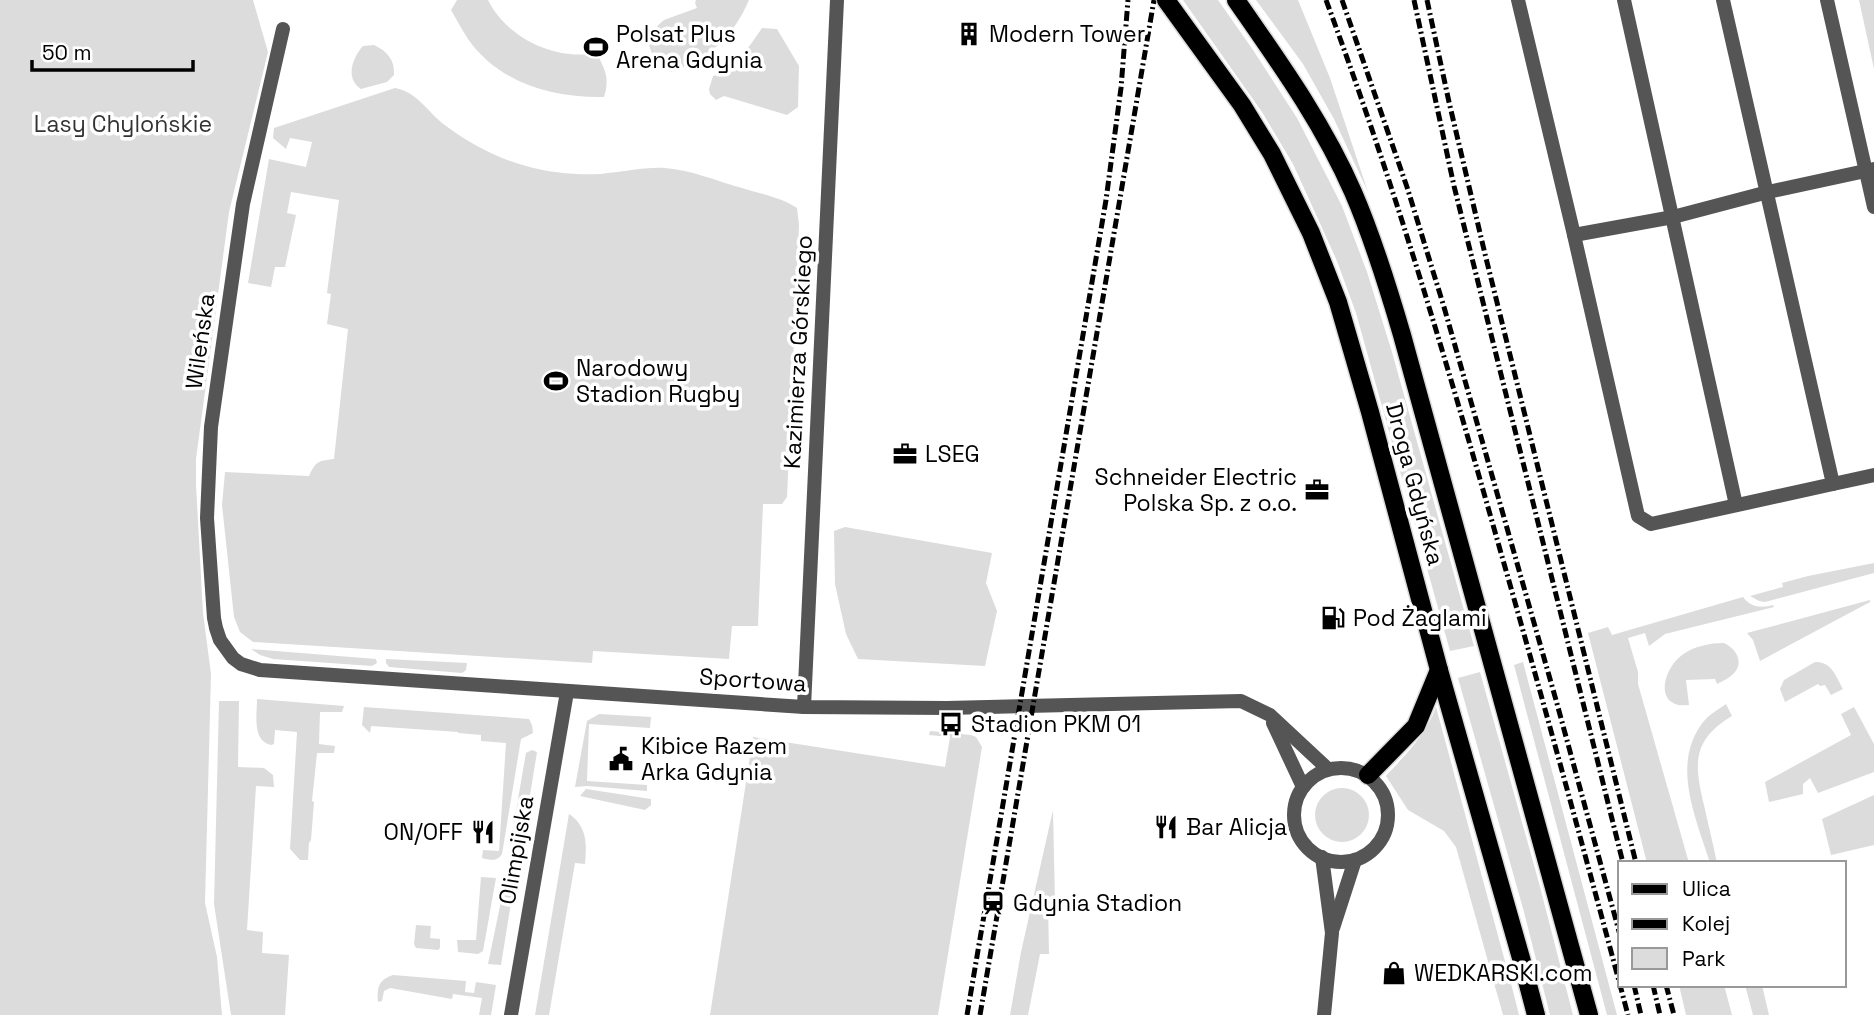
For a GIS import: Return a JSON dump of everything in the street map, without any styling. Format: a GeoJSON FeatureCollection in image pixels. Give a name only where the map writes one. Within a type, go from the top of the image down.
{"type":"FeatureCollection","features":[{"type":"Feature","properties":{"kind":"main road","name":"Droga Gdyńska"},"geometry":{"type":"LineString","coordinates":[[1167,0],[1242,105],[1266,145],[1311,233],[1338,302],[1536,1015]]}},
{"type":"Feature","properties":{"kind":"main road","name":"Droga Gdyńska"},"geometry":{"type":"LineString","coordinates":[[1236,0],[1320,127],[1353,192],[1382,269],[1589,1015]]}},
{"type":"Feature","properties":{"kind":"main road"},"geometry":{"type":"LineString","coordinates":[[1368,775],[1416,726],[1439,670]]}},
{"type":"Feature","properties":{"kind":"street","name":"Kazimierza Górskiego"},"geometry":{"type":"LineString","coordinates":[[804,706],[837,0]]}},
{"type":"Feature","properties":{"kind":"street"},"geometry":{"type":"LineString","coordinates":[[1517,0],[1638,516],[1651,524],[1874,475]]}},
{"type":"Feature","properties":{"kind":"street"},"geometry":{"type":"LineString","coordinates":[[1624,0],[1736,505]]}},
{"type":"Feature","properties":{"kind":"street"},"geometry":{"type":"LineString","coordinates":[[1723,0],[1833,484]]}},
{"type":"Feature","properties":{"kind":"street"},"geometry":{"type":"LineString","coordinates":[[1827,0],[1870,170],[1874,208]]}},
{"type":"Feature","properties":{"kind":"street","name":"Wileńska"},"geometry":{"type":"LineString","coordinates":[[233,658],[220,640],[214,618],[207,518],[211,427],[243,204],[283,29]]}},
{"type":"Feature","properties":{"kind":"street"},"geometry":{"type":"LineString","coordinates":[[1574,234],[1673,217],[1768,192],[1870,170]]}},
{"type":"Feature","properties":{"kind":"street","name":"Sportowa"},"geometry":{"type":"LineString","coordinates":[[233,658],[241,664],[260,670],[804,706],[925,708],[1241,701],[1270,716],[1328,769]]}},
{"type":"Feature","properties":{"kind":"street","name":"Olimpijska"},"geometry":{"type":"LineString","coordinates":[[511,1015],[567,692]]}},
{"type":"Feature","properties":{"kind":"street"},"geometry":{"type":"LineString","coordinates":[[1270,716],[1303,787]]}},
{"type":"Feature","properties":{"kind":"street"},"geometry":{"type":"LineString","coordinates":[[1349,768],[1368,775],[1383,792],[1389,814],[1381,840],[1370,852],[1355,860],[1338,861],[1312,851],[1303,842],[1294,814],[1303,787],[1314,776],[1328,769],[1349,768]]}},
{"type":"Feature","properties":{"kind":"street"},"geometry":{"type":"LineString","coordinates":[[1322,857],[1332,933]]}},
{"type":"Feature","properties":{"kind":"street"},"geometry":{"type":"LineString","coordinates":[[1324,1015],[1332,933],[1355,860]]}},
{"type":"Feature","properties":{"kind":"green space","name":"Lasy Chylońskie"},"geometry":{"type":"Polygon","coordinates":[[[0,0],[253,0],[268,52],[229,212],[196,459],[203,613],[211,674],[205,903],[217,957],[222,1015],[0,1015],[0,0]]]}},
{"type":"Feature","properties":{"kind":"green space"},"geometry":{"type":"Polygon","coordinates":[[[457,0],[488,0],[496,14],[520,36],[549,50],[581,55],[597,53],[607,79],[604,97],[546,91],[511,77],[495,67],[468,39],[451,10],[457,0]]]}},
{"type":"Feature","properties":{"kind":"green space"},"geometry":{"type":"Polygon","coordinates":[[[696,0],[749,0],[735,26],[718,45],[697,60],[671,72],[654,59],[645,34],[664,20],[697,8],[696,0]]]}},
{"type":"Feature","properties":{"kind":"green space"},"geometry":{"type":"Polygon","coordinates":[[[1183,0],[1218,0],[1297,118],[1342,206],[1367,272],[1392,352],[1474,646],[1450,651],[1356,313],[1337,261],[1293,164],[1262,112],[1183,0]]]}},
{"type":"Feature","properties":{"kind":"green space"},"geometry":{"type":"Polygon","coordinates":[[[1256,0],[1298,0],[1330,78],[1368,192],[1334,119],[1303,64],[1256,0]]]}},
{"type":"Feature","properties":{"kind":"green space"},"geometry":{"type":"Polygon","coordinates":[[[1859,0],[1874,0],[1874,69],[1859,0]]]}},
{"type":"Feature","properties":{"kind":"green space"},"geometry":{"type":"Polygon","coordinates":[[[762,28],[777,29],[799,66],[798,107],[787,115],[724,96],[716,100],[710,94],[713,76],[728,69],[762,28]]]}},
{"type":"Feature","properties":{"kind":"green space"},"geometry":{"type":"Polygon","coordinates":[[[374,45],[389,57],[394,75],[387,82],[361,89],[353,80],[353,62],[363,46],[374,45]]]}},
{"type":"Feature","properties":{"kind":"green space","name":"Narodowy Stadion Rugby"},"geometry":{"type":"Polygon","coordinates":[[[395,88],[416,98],[440,121],[465,139],[515,163],[554,172],[582,174],[649,168],[675,169],[771,196],[797,208],[799,225],[787,497],[782,504],[763,504],[758,626],[732,626],[729,659],[593,651],[592,663],[253,642],[240,632],[234,617],[222,505],[225,472],[309,476],[318,463],[334,459],[348,329],[327,324],[331,294],[327,293],[339,200],[291,192],[287,213],[296,215],[285,267],[275,267],[271,287],[248,283],[269,159],[306,167],[312,142],[290,138],[286,149],[273,138],[274,128],[395,88]]]}},
{"type":"Feature","properties":{"kind":"green space"},"geometry":{"type":"Polygon","coordinates":[[[845,527],[992,553],[986,583],[997,611],[985,666],[858,659],[846,634],[835,584],[834,531],[845,527]]]}},
{"type":"Feature","properties":{"kind":"green space"},"geometry":{"type":"Polygon","coordinates":[[[1874,563],[1874,573],[1765,602],[1750,596],[1783,587],[1782,583],[1808,576],[1874,563]]]}},
{"type":"Feature","properties":{"kind":"green space"},"geometry":{"type":"Polygon","coordinates":[[[1743,597],[1753,605],[1774,607],[1665,634],[1649,646],[1645,633],[1628,638],[1638,672],[1638,684],[1688,861],[1646,861],[1588,633],[1608,627],[1612,635],[1743,597]]]}},
{"type":"Feature","properties":{"kind":"green space"},"geometry":{"type":"Polygon","coordinates":[[[1870,600],[1760,661],[1753,640],[1747,633],[1870,600]]]}},
{"type":"Feature","properties":{"kind":"green space"},"geometry":{"type":"Polygon","coordinates":[[[1724,643],[1733,649],[1738,657],[1736,671],[1717,684],[1715,679],[1686,680],[1689,705],[1678,705],[1670,701],[1666,695],[1666,678],[1675,662],[1697,647],[1724,643]]]}},
{"type":"Feature","properties":{"kind":"green space"},"geometry":{"type":"Polygon","coordinates":[[[251,649],[376,659],[377,663],[372,666],[273,659],[251,649]]]}},
{"type":"Feature","properties":{"kind":"green space"},"geometry":{"type":"Polygon","coordinates":[[[386,659],[467,663],[466,670],[462,673],[389,667],[386,659]]]}},
{"type":"Feature","properties":{"kind":"green space"},"geometry":{"type":"Polygon","coordinates":[[[1523,662],[1617,1015],[1607,1015],[1514,665],[1523,662]]]}},
{"type":"Feature","properties":{"kind":"green space"},"geometry":{"type":"Polygon","coordinates":[[[1815,662],[1829,667],[1843,689],[1831,695],[1825,685],[1818,684],[1785,702],[1780,689],[1784,680],[1815,662]]]}},
{"type":"Feature","properties":{"kind":"green space"},"geometry":{"type":"Polygon","coordinates":[[[1480,672],[1573,1015],[1550,1015],[1458,678],[1480,672]]]}},
{"type":"Feature","properties":{"kind":"green space"},"geometry":{"type":"Polygon","coordinates":[[[257,699],[344,706],[342,712],[320,712],[319,744],[335,746],[334,753],[317,753],[308,860],[300,860],[290,849],[297,732],[275,730],[274,744],[265,743],[258,733],[257,699]]]}},
{"type":"Feature","properties":{"kind":"green space"},"geometry":{"type":"Polygon","coordinates":[[[219,701],[239,701],[238,767],[264,768],[273,775],[274,787],[256,786],[247,930],[263,932],[262,953],[289,955],[285,1015],[231,1015],[214,904],[219,701]]]}},
{"type":"Feature","properties":{"kind":"green space"},"geometry":{"type":"Polygon","coordinates":[[[1726,704],[1732,716],[1709,734],[1699,754],[1701,790],[1717,861],[1709,861],[1693,809],[1687,773],[1694,737],[1712,714],[1726,704]]]}},
{"type":"Feature","properties":{"kind":"green space"},"geometry":{"type":"Polygon","coordinates":[[[364,707],[529,719],[533,733],[521,739],[500,857],[494,860],[482,858],[483,850],[499,851],[506,743],[481,741],[481,735],[458,732],[371,726],[370,733],[362,725],[364,707]]]}},
{"type":"Feature","properties":{"kind":"green space"},"geometry":{"type":"Polygon","coordinates":[[[1436,707],[1519,1015],[1503,1015],[1456,847],[1444,831],[1408,810],[1386,776],[1421,735],[1436,707]]]}},
{"type":"Feature","properties":{"kind":"green space"},"geometry":{"type":"Polygon","coordinates":[[[1854,707],[1874,744],[1874,772],[1818,793],[1810,778],[1803,784],[1803,794],[1769,802],[1765,782],[1851,735],[1841,714],[1854,707]]]}},
{"type":"Feature","properties":{"kind":"green space"},"geometry":{"type":"Polygon","coordinates":[[[599,714],[651,717],[650,728],[589,724],[587,781],[647,785],[647,791],[575,787],[587,721],[599,714]]]}},
{"type":"Feature","properties":{"kind":"green space"},"geometry":{"type":"Polygon","coordinates":[[[930,731],[971,735],[976,737],[982,747],[938,1015],[710,1015],[753,737],[945,767],[950,737],[929,735],[930,731]]]}},
{"type":"Feature","properties":{"kind":"green space"},"geometry":{"type":"Polygon","coordinates":[[[532,750],[537,752],[524,832],[516,831],[513,828],[526,753],[532,750]]]}},
{"type":"Feature","properties":{"kind":"green space"},"geometry":{"type":"Polygon","coordinates":[[[1342,788],[1361,796],[1369,815],[1361,834],[1342,842],[1323,834],[1315,815],[1323,796],[1342,788]]]}},
{"type":"Feature","properties":{"kind":"green space"},"geometry":{"type":"Polygon","coordinates":[[[586,789],[651,799],[651,805],[645,810],[580,796],[586,789]]]}},
{"type":"Feature","properties":{"kind":"green space"},"geometry":{"type":"Polygon","coordinates":[[[1874,795],[1874,845],[1831,855],[1822,819],[1874,795]]]}},
{"type":"Feature","properties":{"kind":"green space"},"geometry":{"type":"Polygon","coordinates":[[[1053,810],[1055,903],[1048,904],[1049,954],[1040,954],[1028,1015],[1010,1015],[1021,952],[1053,810]]]}},
{"type":"Feature","properties":{"kind":"green space"},"geometry":{"type":"Polygon","coordinates":[[[569,814],[579,824],[584,836],[585,864],[575,863],[549,1015],[535,1015],[569,814]]]}},
{"type":"Feature","properties":{"kind":"green space"},"geometry":{"type":"Polygon","coordinates":[[[511,853],[519,853],[501,965],[488,964],[511,853]]]}},
{"type":"Feature","properties":{"kind":"green space"},"geometry":{"type":"Polygon","coordinates":[[[481,877],[496,878],[483,951],[478,954],[458,952],[457,940],[476,940],[481,877]]]}},
{"type":"Feature","properties":{"kind":"green space"},"geometry":{"type":"Polygon","coordinates":[[[416,925],[431,926],[430,938],[440,939],[438,950],[416,948],[416,925]]]}},
{"type":"Feature","properties":{"kind":"green space"},"geometry":{"type":"Polygon","coordinates":[[[393,975],[466,981],[465,992],[474,993],[476,982],[496,985],[491,1015],[479,1015],[482,998],[453,994],[452,999],[390,988],[384,991],[382,1001],[378,1002],[380,985],[384,979],[393,975]]]}},
{"type":"Feature","properties":{"kind":"green space"},"geometry":{"type":"Polygon","coordinates":[[[1679,987],[1725,987],[1732,1015],[1686,1015],[1679,987]]]}},
{"type":"Feature","properties":{"kind":"green space"},"geometry":{"type":"Polygon","coordinates":[[[1746,987],[1762,987],[1769,1015],[1753,1015],[1746,987]]]}},
{"type":"Feature","properties":{"kind":"railway"},"geometry":{"type":"LineString","coordinates":[[967,1015],[1106,200],[1121,88],[1128,0]]}},
{"type":"Feature","properties":{"kind":"railway"},"geometry":{"type":"LineString","coordinates":[[980,1015],[1154,0]]}},
{"type":"Feature","properties":{"kind":"railway"},"geometry":{"type":"LineString","coordinates":[[1326,0],[1375,137],[1440,344],[1534,668],[1618,978]]}},
{"type":"Feature","properties":{"kind":"railway"},"geometry":{"type":"LineString","coordinates":[[1342,0],[1407,187],[1444,307],[1618,928]]}},
{"type":"Feature","properties":{"kind":"railway"},"geometry":{"type":"LineString","coordinates":[[1414,0],[1454,186],[1623,861]]}},
{"type":"Feature","properties":{"kind":"railway"},"geometry":{"type":"LineString","coordinates":[[1427,0],[1485,254],[1636,861]]}},
{"type":"Feature","properties":{"kind":"railway"},"geometry":{"type":"LineString","coordinates":[[1620,987],[1628,1015]]}},
{"type":"Feature","properties":{"kind":"railway"},"geometry":{"type":"LineString","coordinates":[[1634,987],[1641,1015]]}},
{"type":"Feature","properties":{"kind":"railway"},"geometry":{"type":"LineString","coordinates":[[1653,987],[1660,1015]]}},
{"type":"Feature","properties":{"kind":"railway"},"geometry":{"type":"LineString","coordinates":[[1667,987],[1674,1015]]}},
{"type":"Feature","properties":{"kind":"place","name":"Modern Tower"},"geometry":{"type":"Point","coordinates":[969,34]}},
{"type":"Feature","properties":{"kind":"place","name":"Polsat Plus Arena Gdynia"},"geometry":{"type":"Point","coordinates":[596,47]}},
{"type":"Feature","properties":{"kind":"place","name":"Narodowy Stadion Rugby"},"geometry":{"type":"Point","coordinates":[556,381]}},
{"type":"Feature","properties":{"kind":"place","name":"LSEG"},"geometry":{"type":"Point","coordinates":[905,454]}},
{"type":"Feature","properties":{"kind":"place","name":"Schneider Electric Polska Sp. z o.o."},"geometry":{"type":"Point","coordinates":[1317,490]}},
{"type":"Feature","properties":{"kind":"place","name":"Pod Żaglami"},"geometry":{"type":"Point","coordinates":[1333,618]}},
{"type":"Feature","properties":{"kind":"place","name":"Stadion PKM 01"},"geometry":{"type":"Point","coordinates":[951,724]}},
{"type":"Feature","properties":{"kind":"place","name":"Kibice Razem Arka Gdynia"},"geometry":{"type":"Point","coordinates":[621,759]}},
{"type":"Feature","properties":{"kind":"place","name":"Bar Alicja"},"geometry":{"type":"Point","coordinates":[1166,827]}},
{"type":"Feature","properties":{"kind":"place","name":"ON/OFF"},"geometry":{"type":"Point","coordinates":[483,832]}},
{"type":"Feature","properties":{"kind":"place","name":"Gdynia Stadion"},"geometry":{"type":"Point","coordinates":[993,903]}},
{"type":"Feature","properties":{"kind":"place","name":"WEDKARSKI.com"},"geometry":{"type":"Point","coordinates":[1394,973]}}]}
